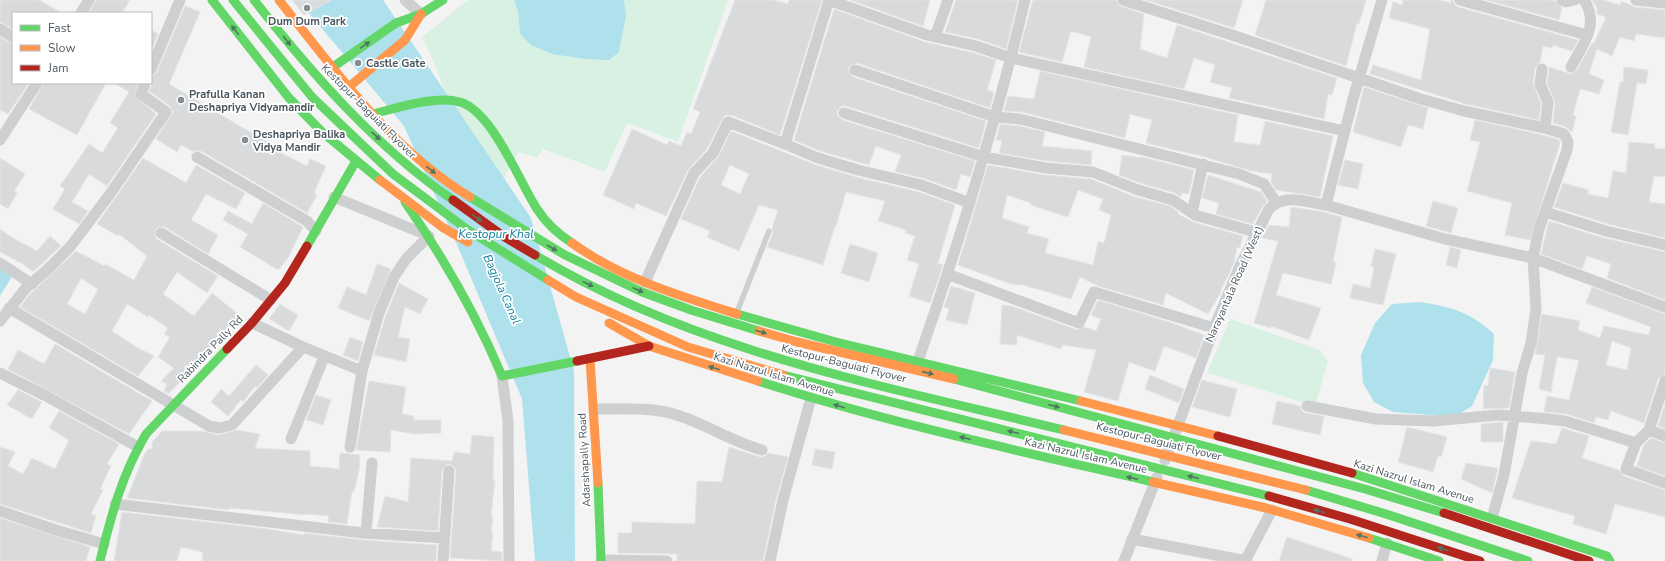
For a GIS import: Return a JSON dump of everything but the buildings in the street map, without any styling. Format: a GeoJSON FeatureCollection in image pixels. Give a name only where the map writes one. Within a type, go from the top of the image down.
{"type":"FeatureCollection","features":[{"type":"Feature","properties":{"kind":"main road","name":"Kazi Nazrul Islam Avenue"},"geometry":{"type":"LineString","coordinates":[[212,0],[289,98],[322,132],[403,199],[442,227],[649,346],[811,398],[898,422],[1272,510],[1387,543],[1439,561]]}},
{"type":"Feature","properties":{"kind":"main road"},"geometry":{"type":"LineString","coordinates":[[233,0],[312,97],[393,174],[468,230],[531,270],[576,297],[650,331],[688,346],[782,374],[1254,492],[1350,519],[1480,561]]}},
{"type":"Feature","properties":{"kind":"main road","name":"Kestopur-Baguiati Flyover"},"geometry":{"type":"LineString","coordinates":[[254,0],[325,86],[405,164],[482,222],[525,249],[577,279],[633,306],[685,328],[781,359],[1265,479],[1357,505],[1528,561]]}},
{"type":"Feature","properties":{"kind":"main road","name":"Kazi Nazrul Islam Avenue"},"geometry":{"type":"LineString","coordinates":[[279,0],[373,114],[422,163],[453,187],[565,255],[642,292],[698,312],[797,342],[982,386],[1409,502],[1589,561]]}},
{"type":"Feature","properties":{"kind":"main road"},"geometry":{"type":"LineString","coordinates":[[333,67],[396,23],[421,14],[443,0]]}},
{"type":"Feature","properties":{"kind":"main road"},"geometry":{"type":"LineString","coordinates":[[350,86],[405,40],[421,14]]}},
{"type":"Feature","properties":{"kind":"main road","name":"Kazi Nazrul Islam Avenue"},"geometry":{"type":"LineString","coordinates":[[373,114],[444,100],[459,101],[470,106],[480,115],[494,133],[527,192],[547,223],[579,249],[644,282],[736,314],[822,338],[1178,426],[1355,475],[1607,556],[1610,561]]}},
{"type":"Feature","properties":{"kind":"main road","name":"Rabindra Pally Rd"},"geometry":{"type":"LineString","coordinates":[[100,561],[123,475],[146,434],[252,323],[285,283],[356,161]]}},
{"type":"Feature","properties":{"kind":"main road"},"geometry":{"type":"LineString","coordinates":[[403,199],[452,272],[506,376],[649,346]]}},
{"type":"Feature","properties":{"kind":"main road","name":"Adarshapally Road"},"geometry":{"type":"LineString","coordinates":[[590,359],[594,409],[601,560]]}},
{"type":"Feature","properties":{"kind":"main road"},"geometry":{"type":"LineString","coordinates":[[1208,495],[1223,438]]}},
{"type":"Feature","properties":{"kind":"street"},"geometry":{"type":"LineString","coordinates":[[82,12],[89,0]]}},
{"type":"Feature","properties":{"kind":"street"},"geometry":{"type":"LineString","coordinates":[[152,65],[180,0]]}},
{"type":"Feature","properties":{"kind":"street"},"geometry":{"type":"LineString","coordinates":[[405,0],[421,14]]}},
{"type":"Feature","properties":{"kind":"street"},"geometry":{"type":"LineString","coordinates":[[785,144],[829,0],[934,38],[976,46],[1012,58],[1345,130]]}},
{"type":"Feature","properties":{"kind":"street"},"geometry":{"type":"LineString","coordinates":[[934,38],[948,0]]}},
{"type":"Feature","properties":{"kind":"street"},"geometry":{"type":"LineString","coordinates":[[918,362],[984,157],[1012,58],[1025,0]]}},
{"type":"Feature","properties":{"kind":"street"},"geometry":{"type":"LineString","coordinates":[[1123,0],[1464,111],[1545,128],[1564,134],[1568,142],[1567,150],[1539,228],[1533,258],[1536,309],[1531,343],[1522,373],[1504,475],[1492,518]]}},
{"type":"Feature","properties":{"kind":"street"},"geometry":{"type":"LineString","coordinates":[[1326,205],[1359,78],[1382,0]]}},
{"type":"Feature","properties":{"kind":"street"},"geometry":{"type":"LineString","coordinates":[[1460,0],[1587,36]]}},
{"type":"Feature","properties":{"kind":"street"},"geometry":{"type":"LineString","coordinates":[[1562,0],[1566,2],[1575,0]]}},
{"type":"Feature","properties":{"kind":"street"},"geometry":{"type":"LineString","coordinates":[[1571,67],[1587,36],[1592,18],[1584,0]]}},
{"type":"Feature","properties":{"kind":"street"},"geometry":{"type":"LineString","coordinates":[[1636,0],[1665,3]]}},
{"type":"Feature","properties":{"kind":"street"},"geometry":{"type":"LineString","coordinates":[[0,29],[12,36]]}},
{"type":"Feature","properties":{"kind":"street"},"geometry":{"type":"LineString","coordinates":[[1542,69],[1540,84],[1548,102],[1545,128]]}},
{"type":"Feature","properties":{"kind":"street"},"geometry":{"type":"LineString","coordinates":[[855,70],[995,117],[1020,119],[1254,178],[1264,184],[1276,202],[1289,199],[1326,205],[1445,239],[1533,258],[1665,307]]}},
{"type":"Feature","properties":{"kind":"street"},"geometry":{"type":"LineString","coordinates":[[0,140],[36,84]]}},
{"type":"Feature","properties":{"kind":"street"},"geometry":{"type":"LineString","coordinates":[[0,321],[9,308],[70,247],[110,194],[166,112],[141,94],[146,84]]}},
{"type":"Feature","properties":{"kind":"street"},"geometry":{"type":"LineString","coordinates":[[844,113],[984,157],[1046,168],[1093,172],[1138,190],[1173,200],[1192,213],[1255,232]]}},
{"type":"Feature","properties":{"kind":"street"},"geometry":{"type":"LineString","coordinates":[[644,282],[694,173],[713,153],[728,122],[818,158],[858,170],[921,185],[970,203]]}},
{"type":"Feature","properties":{"kind":"street"},"geometry":{"type":"LineString","coordinates":[[197,157],[307,221],[316,230]]}},
{"type":"Feature","properties":{"kind":"street"},"geometry":{"type":"LineString","coordinates":[[1192,213],[1203,164]]}},
{"type":"Feature","properties":{"kind":"street"},"geometry":{"type":"LineString","coordinates":[[334,197],[429,236],[406,259],[394,277],[379,313],[362,371],[350,447]]}},
{"type":"Feature","properties":{"kind":"street","name":"Narayantala Road (West)"},"geometry":{"type":"LineString","coordinates":[[1124,561],[1174,438],[1214,328],[1255,232],[1269,209],[1276,202]]}},
{"type":"Feature","properties":{"kind":"street"},"geometry":{"type":"LineString","coordinates":[[1545,212],[1599,229],[1665,245]]}},
{"type":"Feature","properties":{"kind":"street"},"geometry":{"type":"LineString","coordinates":[[161,233],[271,300]]}},
{"type":"Feature","properties":{"kind":"street"},"geometry":{"type":"LineString","coordinates":[[0,264],[32,284]]}},
{"type":"Feature","properties":{"kind":"street"},"geometry":{"type":"LineString","coordinates":[[947,274],[1079,323],[1094,292],[1214,328]]}},
{"type":"Feature","properties":{"kind":"street"},"geometry":{"type":"LineString","coordinates":[[9,308],[92,356],[172,406],[208,426],[219,428],[232,425],[271,384],[303,347]]}},
{"type":"Feature","properties":{"kind":"street"},"geometry":{"type":"LineString","coordinates":[[252,323],[324,357],[362,371]]}},
{"type":"Feature","properties":{"kind":"street"},"geometry":{"type":"LineString","coordinates":[[291,439],[324,357]]}},
{"type":"Feature","properties":{"kind":"street"},"geometry":{"type":"LineString","coordinates":[[0,373],[46,396],[138,447]]}},
{"type":"Feature","properties":{"kind":"street"},"geometry":{"type":"LineString","coordinates":[[506,376],[508,421],[509,561]]}},
{"type":"Feature","properties":{"kind":"street"},"geometry":{"type":"LineString","coordinates":[[1665,381],[1648,430],[1636,444],[1626,468],[1665,483]]}},
{"type":"Feature","properties":{"kind":"street"},"geometry":{"type":"LineString","coordinates":[[770,561],[783,500],[811,398]]}},
{"type":"Feature","properties":{"kind":"street"},"geometry":{"type":"LineString","coordinates":[[1307,406],[1376,419],[1433,421],[1486,415],[1565,421],[1636,444]]}},
{"type":"Feature","properties":{"kind":"street"},"geometry":{"type":"LineString","coordinates":[[594,409],[674,414],[701,423],[747,446],[762,450]]}},
{"type":"Feature","properties":{"kind":"street"},"geometry":{"type":"LineString","coordinates":[[1648,430],[1665,436]]}},
{"type":"Feature","properties":{"kind":"street"},"geometry":{"type":"LineString","coordinates":[[366,533],[372,462]]}},
{"type":"Feature","properties":{"kind":"street"},"geometry":{"type":"LineString","coordinates":[[443,561],[449,471]]}},
{"type":"Feature","properties":{"kind":"street"},"geometry":{"type":"LineString","coordinates":[[115,504],[366,533],[444,538]]}},
{"type":"Feature","properties":{"kind":"street"},"geometry":{"type":"LineString","coordinates":[[1132,539],[1246,561],[1272,510]]}},
{"type":"Feature","properties":{"kind":"street"},"geometry":{"type":"LineString","coordinates":[[0,511],[104,544]]}},
{"type":"Feature","properties":{"kind":"street"},"geometry":{"type":"LineString","coordinates":[[1382,561],[1387,543]]}},
{"type":"Feature","properties":{"kind":"street"},"geometry":{"type":"LineString","coordinates":[[601,560],[667,561]]}},
{"type":"Feature","properties":{"kind":"lane"},"geometry":{"type":"LineString","coordinates":[[736,314],[769,231]]}},
{"type":"Feature","properties":{"kind":"green space"},"geometry":{"type":"Polygon","coordinates":[[[468,0],[728,0],[678,142],[627,123],[605,172],[543,149],[537,158],[519,152],[491,201],[456,122],[433,60],[422,37],[468,0]]]}},
{"type":"Feature","properties":{"kind":"green space"},"geometry":{"type":"Polygon","coordinates":[[[1230,319],[1320,350],[1328,361],[1315,406],[1207,373],[1230,319]]]}},
{"type":"Feature","properties":{"kind":"water","name":"Kestopur Khal"},"geometry":{"type":"Polygon","coordinates":[[[298,0],[383,0],[531,218],[574,371],[575,561],[535,561],[522,399],[458,247],[404,126],[298,0]]]}},
{"type":"Feature","properties":{"kind":"water"},"geometry":{"type":"Polygon","coordinates":[[[514,0],[624,0],[626,16],[619,52],[609,60],[585,59],[552,54],[531,45],[520,34],[518,11],[514,0]]]}},
{"type":"Feature","properties":{"kind":"water"},"geometry":{"type":"Polygon","coordinates":[[[0,268],[13,275],[0,296],[0,268]]]}},
{"type":"Feature","properties":{"kind":"water"},"geometry":{"type":"Polygon","coordinates":[[[1420,302],[1442,306],[1460,312],[1477,320],[1494,334],[1493,360],[1472,406],[1454,417],[1393,412],[1374,402],[1363,383],[1361,355],[1375,323],[1392,304],[1420,302]]]}},
{"type":"Feature","properties":{"kind":"traffic: fast"},"geometry":{"type":"LineString","coordinates":[[212,0],[289,98],[322,132],[380,180]]}},
{"type":"Feature","properties":{"kind":"traffic: fast"},"geometry":{"type":"LineString","coordinates":[[233,0],[312,97],[393,174],[468,230],[548,280]]}},
{"type":"Feature","properties":{"kind":"traffic: fast"},"geometry":{"type":"LineString","coordinates":[[254,0],[276,28],[346,108],[397,156],[424,179],[453,200]]}},
{"type":"Feature","properties":{"kind":"traffic: fast"},"geometry":{"type":"LineString","coordinates":[[333,67],[396,23],[421,14],[443,0]]}},
{"type":"Feature","properties":{"kind":"traffic: fast"},"geometry":{"type":"LineString","coordinates":[[373,114],[416,103],[440,100],[460,102],[472,108],[494,132],[544,219],[572,243]]}},
{"type":"Feature","properties":{"kind":"traffic: fast"},"geometry":{"type":"LineString","coordinates":[[307,246],[356,161]]}},
{"type":"Feature","properties":{"kind":"traffic: fast"},"geometry":{"type":"LineString","coordinates":[[470,197],[565,255],[642,292],[691,310],[759,331]]}},
{"type":"Feature","properties":{"kind":"traffic: fast"},"geometry":{"type":"LineString","coordinates":[[405,202],[433,244],[458,286],[481,330],[502,376],[577,361]]}},
{"type":"Feature","properties":{"kind":"traffic: fast"},"geometry":{"type":"LineString","coordinates":[[535,255],[597,289],[660,317],[726,341],[792,362],[860,381],[1064,430]]}},
{"type":"Feature","properties":{"kind":"traffic: fast"},"geometry":{"type":"LineString","coordinates":[[737,314],[836,342],[1081,401]]}},
{"type":"Feature","properties":{"kind":"traffic: fast"},"geometry":{"type":"LineString","coordinates":[[100,561],[118,496],[130,464],[146,434],[227,349]]}},
{"type":"Feature","properties":{"kind":"traffic: fast"},"geometry":{"type":"LineString","coordinates":[[783,375],[1269,496]]}},
{"type":"Feature","properties":{"kind":"traffic: fast"},"geometry":{"type":"LineString","coordinates":[[954,379],[1365,489],[1444,513]]}},
{"type":"Feature","properties":{"kind":"traffic: fast"},"geometry":{"type":"LineString","coordinates":[[758,381],[905,423],[1153,482]]}},
{"type":"Feature","properties":{"kind":"traffic: fast"},"geometry":{"type":"LineString","coordinates":[[1352,473],[1607,556],[1610,561]]}},
{"type":"Feature","properties":{"kind":"traffic: fast"},"geometry":{"type":"LineString","coordinates":[[598,483],[601,561]]}},
{"type":"Feature","properties":{"kind":"traffic: fast"},"geometry":{"type":"LineString","coordinates":[[1306,490],[1386,514],[1528,561]]}},
{"type":"Feature","properties":{"kind":"traffic: fast"},"geometry":{"type":"LineString","coordinates":[[1369,538],[1439,561]]}},
{"type":"Feature","properties":{"kind":"traffic: slow"},"geometry":{"type":"LineString","coordinates":[[279,0],[343,81],[390,133],[442,178],[470,197]]}},
{"type":"Feature","properties":{"kind":"traffic: slow"},"geometry":{"type":"LineString","coordinates":[[350,86],[405,40],[421,14]]}},
{"type":"Feature","properties":{"kind":"traffic: slow"},"geometry":{"type":"LineString","coordinates":[[380,180],[442,227],[468,242]]}},
{"type":"Feature","properties":{"kind":"traffic: slow"},"geometry":{"type":"LineString","coordinates":[[572,243],[630,276],[672,293],[737,314]]}},
{"type":"Feature","properties":{"kind":"traffic: slow"},"geometry":{"type":"LineString","coordinates":[[548,280],[576,297],[688,347],[783,375]]}},
{"type":"Feature","properties":{"kind":"traffic: slow"},"geometry":{"type":"LineString","coordinates":[[609,323],[649,346],[758,381]]}},
{"type":"Feature","properties":{"kind":"traffic: slow"},"geometry":{"type":"LineString","coordinates":[[759,331],[797,342],[954,379]]}},
{"type":"Feature","properties":{"kind":"traffic: slow"},"geometry":{"type":"LineString","coordinates":[[590,359],[598,483]]}},
{"type":"Feature","properties":{"kind":"traffic: slow"},"geometry":{"type":"LineString","coordinates":[[1081,401],[1218,436]]}},
{"type":"Feature","properties":{"kind":"traffic: slow"},"geometry":{"type":"LineString","coordinates":[[1064,430],[1306,490]]}},
{"type":"Feature","properties":{"kind":"traffic: slow"},"geometry":{"type":"LineString","coordinates":[[1153,482],[1266,508],[1369,538]]}},
{"type":"Feature","properties":{"kind":"traffic: jam"},"geometry":{"type":"LineString","coordinates":[[453,200],[503,236],[535,255]]}},
{"type":"Feature","properties":{"kind":"traffic: jam"},"geometry":{"type":"LineString","coordinates":[[227,349],[252,323],[285,283],[307,246]]}},
{"type":"Feature","properties":{"kind":"traffic: jam"},"geometry":{"type":"LineString","coordinates":[[577,361],[649,346]]}},
{"type":"Feature","properties":{"kind":"traffic: jam"},"geometry":{"type":"LineString","coordinates":[[1218,436],[1352,473]]}},
{"type":"Feature","properties":{"kind":"traffic: jam"},"geometry":{"type":"LineString","coordinates":[[1269,496],[1350,519],[1480,561]]}},
{"type":"Feature","properties":{"kind":"traffic: jam"},"geometry":{"type":"LineString","coordinates":[[1444,513],[1589,561]]}},
{"type":"Feature","properties":{"kind":"place","name":"Dum Dum Park"},"geometry":{"type":"Point","coordinates":[307,8]}},
{"type":"Feature","properties":{"kind":"place","name":"Castle Gate"},"geometry":{"type":"Point","coordinates":[358,63]}},
{"type":"Feature","properties":{"kind":"place","name":"Prafulla Kanan Deshapriya Vidyamandir"},"geometry":{"type":"Point","coordinates":[181,100]}},
{"type":"Feature","properties":{"kind":"place","name":"Deshapriya Balika Vidya Mandir"},"geometry":{"type":"Point","coordinates":[245,140]}},
{"type":"Feature","properties":{"kind":"water label","name":"Bagjola Canal"},"geometry":{"type":"Point","coordinates":[502,289]}}]}
